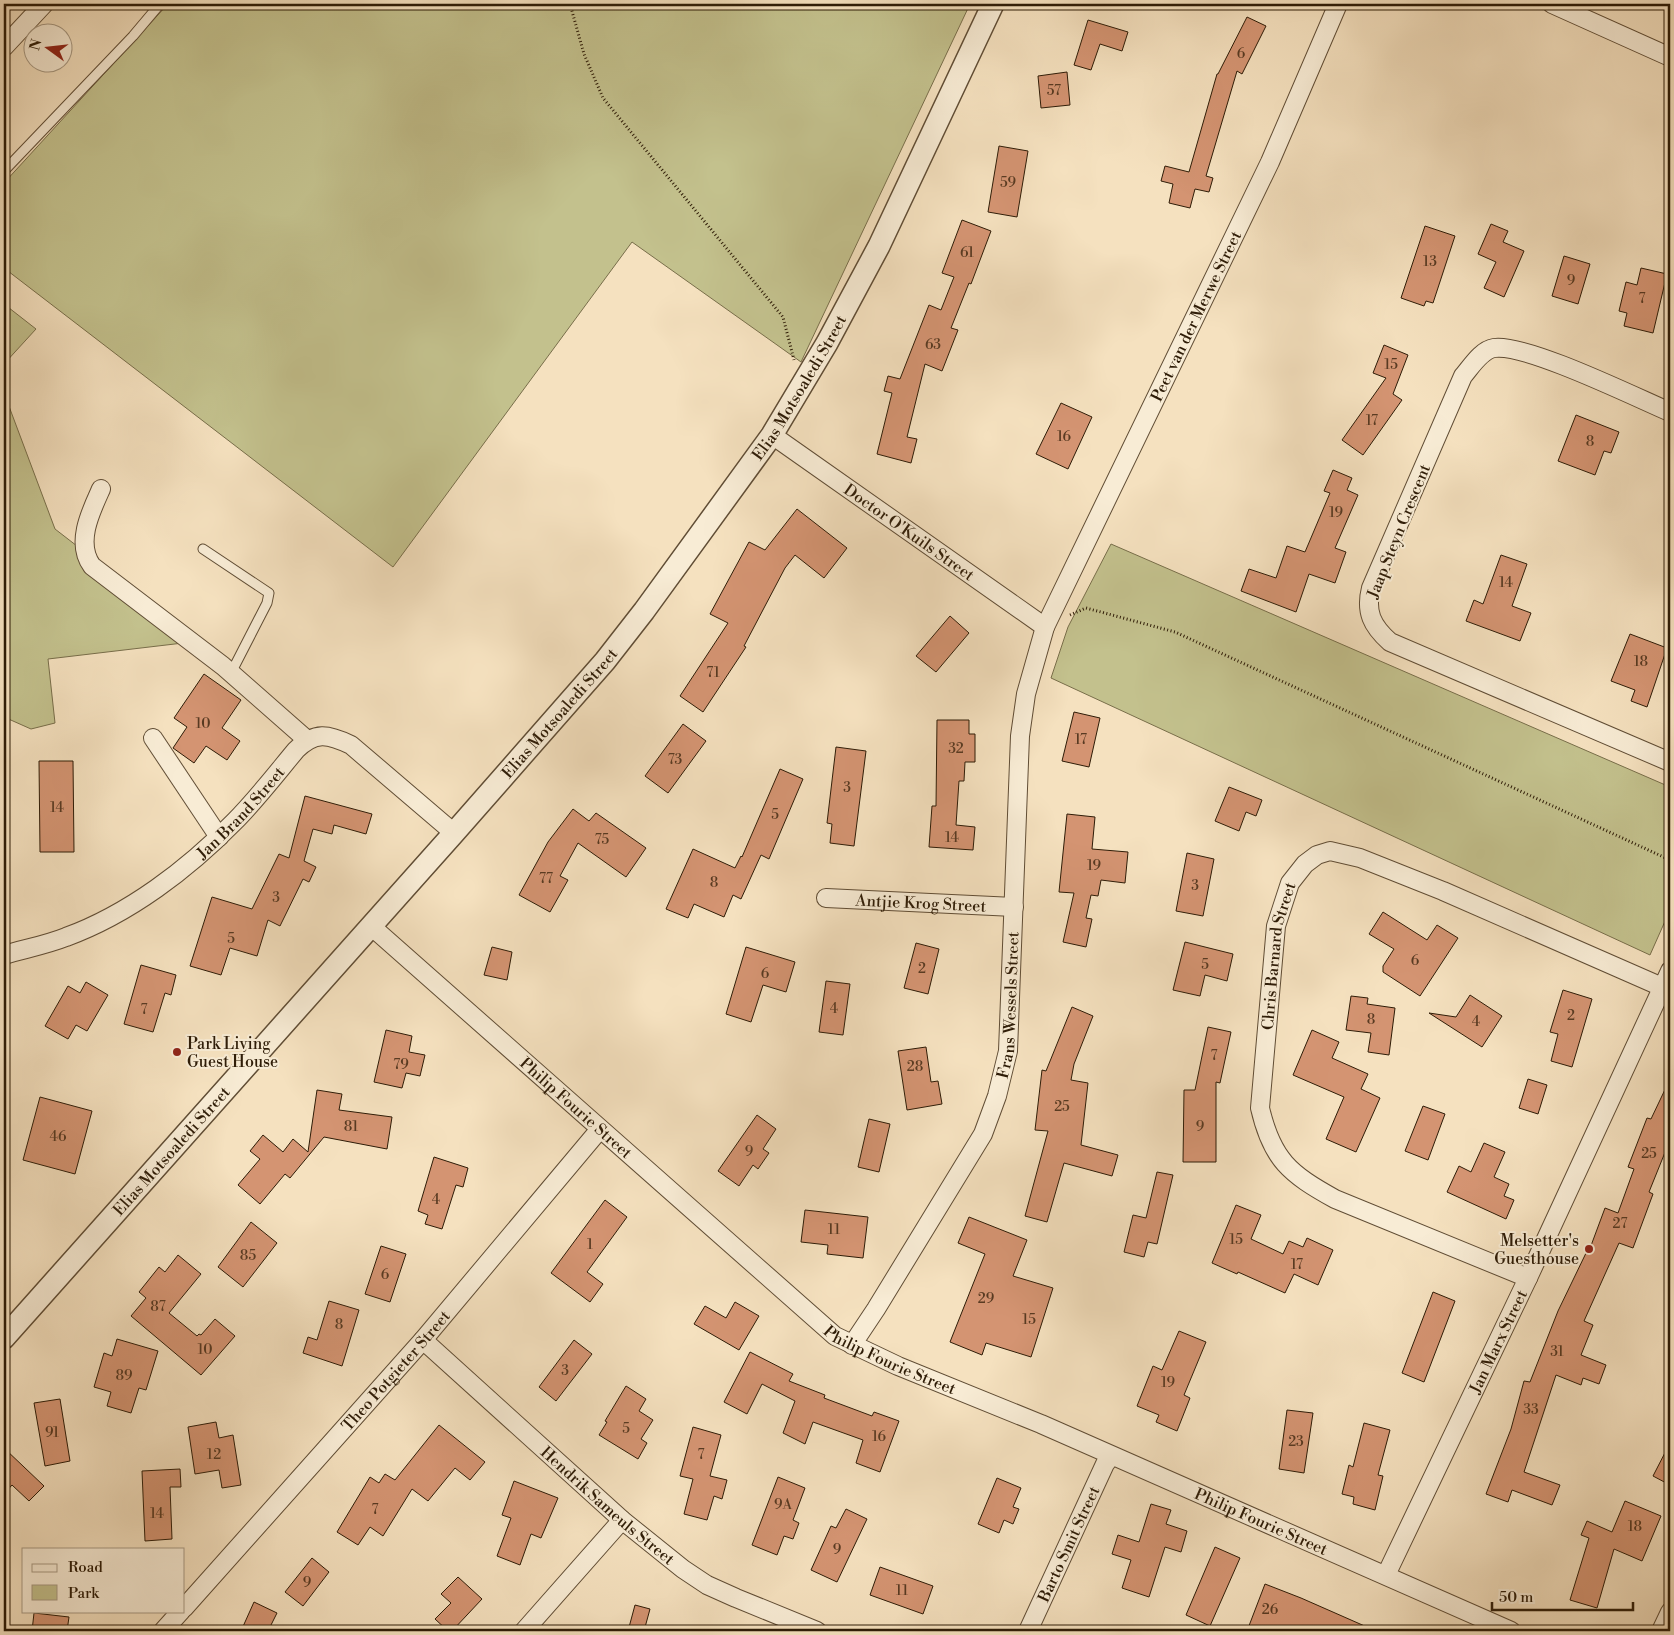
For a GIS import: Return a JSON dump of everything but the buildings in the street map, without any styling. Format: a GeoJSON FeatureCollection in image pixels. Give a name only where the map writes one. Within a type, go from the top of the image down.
{"type":"FeatureCollection","features":[{"type":"Feature","properties":{"kind":"street"},"geometry":{"type":"LineString","coordinates":[[4,47],[44,4]]}},
{"type":"Feature","properties":{"kind":"street","name":"Elias Motsoaledi Street"},"geometry":{"type":"LineString","coordinates":[[4,1338],[454,833],[605,661],[644,612],[772,435],[801,388],[879,246],[994,4]]}},
{"type":"Feature","properties":{"kind":"street","name":"Peet van der Merwe Street"},"geometry":{"type":"LineString","coordinates":[[1045,627],[1270,162],[1338,4]]}},
{"type":"Feature","properties":{"kind":"street"},"geometry":{"type":"LineString","coordinates":[[1552,4],[1670,58]]}},
{"type":"Feature","properties":{"kind":"street","name":"Jaap Steyn Crescent"},"geometry":{"type":"LineString","coordinates":[[1670,412],[1536,356],[1512,348],[1492,348],[1480,356],[1463,376],[1371,588],[1368,614],[1376,630],[1390,642],[1670,762]]}},
{"type":"Feature","properties":{"kind":"street","name":"Doctor O'Kuils Street"},"geometry":{"type":"LineString","coordinates":[[772,435],[1045,627]]}},
{"type":"Feature","properties":{"kind":"street"},"geometry":{"type":"LineString","coordinates":[[101,489],[87,523],[86,542],[90,564],[231,673],[306,739],[324,736],[351,745],[454,833]]}},
{"type":"Feature","properties":{"kind":"street","name":"Frans Wessels Street"},"geometry":{"type":"LineString","coordinates":[[852,1345],[966,1163],[992,1114],[1008,1051],[1020,736],[1026,694],[1045,627]]}},
{"type":"Feature","properties":{"kind":"street"},"geometry":{"type":"LineString","coordinates":[[152,738],[219,837]]}},
{"type":"Feature","properties":{"kind":"street","name":"Jan Brand Street"},"geometry":{"type":"LineString","coordinates":[[4,955],[66,938],[112,916],[168,880],[235,821],[306,739]]}},
{"type":"Feature","properties":{"kind":"street","name":"Chris Barnard Street"},"geometry":{"type":"LineString","coordinates":[[1528,1278],[1335,1199],[1308,1184],[1289,1169],[1266,1135],[1260,1108],[1276,926],[1290,883],[1305,864],[1317,855],[1330,851],[1360,858],[1443,891],[1662,987]]}},
{"type":"Feature","properties":{"kind":"street","name":"Antjie Krog Street"},"geometry":{"type":"LineString","coordinates":[[826,898],[1014,907]]}},
{"type":"Feature","properties":{"kind":"street","name":"Philip Fourie Street"},"geometry":{"type":"LineString","coordinates":[[371,926],[822,1326],[852,1345],[946,1387],[1041,1424],[1510,1631]]}},
{"type":"Feature","properties":{"kind":"street","name":"Jan Marx Street"},"geometry":{"type":"LineString","coordinates":[[1386,1576],[1528,1278],[1670,971]]}},
{"type":"Feature","properties":{"kind":"street","name":"Theo Potgieter Street"},"geometry":{"type":"LineString","coordinates":[[185,1607],[423,1340],[600,1129]]}},
{"type":"Feature","properties":{"kind":"street","name":"Hendrik Sameuls Street"},"geometry":{"type":"LineString","coordinates":[[423,1340],[622,1520],[683,1569],[707,1585],[814,1631]]}},
{"type":"Feature","properties":{"kind":"street","name":"Barto Smit Street"},"geometry":{"type":"LineString","coordinates":[[1028,1631],[1105,1464],[1111,1456]]}},
{"type":"Feature","properties":{"kind":"street"},"geometry":{"type":"LineString","coordinates":[[524,1631],[622,1520]]}},
{"type":"Feature","properties":{"kind":"street"},"geometry":{"type":"LineString","coordinates":[[163,1631],[180,1612]]}},
{"type":"Feature","properties":{"kind":"street"},"geometry":{"type":"LineString","coordinates":[[1661,1631],[1670,1612]]}},
{"type":"Feature","properties":{"kind":"lane"},"geometry":{"type":"LineString","coordinates":[[4,171],[133,36],[160,4]]}},
{"type":"Feature","properties":{"kind":"lane"},"geometry":{"type":"LineString","coordinates":[[203,549],[269,593],[267,603],[231,673]]}},
{"type":"Feature","properties":{"kind":"path"},"geometry":{"type":"LineString","coordinates":[[570,4],[584,54],[603,98],[783,317],[801,388]]}},
{"type":"Feature","properties":{"kind":"path"},"geometry":{"type":"LineString","coordinates":[[1045,627],[1086,608],[1175,632],[1670,860]]}},
{"type":"Feature","properties":{"kind":"green space"},"geometry":{"type":"Polygon","coordinates":[[[168,4],[970,4],[801,362],[632,242],[393,567],[4,268],[4,183],[168,4]]]}},
{"type":"Feature","properties":{"kind":"green space"},"geometry":{"type":"Polygon","coordinates":[[[4,304],[36,329],[4,364],[4,304]]]}},
{"type":"Feature","properties":{"kind":"green space"},"geometry":{"type":"Polygon","coordinates":[[[4,393],[55,529],[200,641],[48,659],[55,723],[31,729],[4,717],[4,393]]]}},
{"type":"Feature","properties":{"kind":"green space"},"geometry":{"type":"Polygon","coordinates":[[[1111,544],[1670,787],[1670,910],[1650,955],[1051,678],[1068,627],[1111,544]]]}},
{"type":"Feature","properties":{"kind":"place","name":"Park Living Guest House"},"geometry":{"type":"Point","coordinates":[177,1052]}},
{"type":"Feature","properties":{"kind":"place","name":"Melsetter's Guesthouse"},"geometry":{"type":"Point","coordinates":[1589,1249]}}]}
